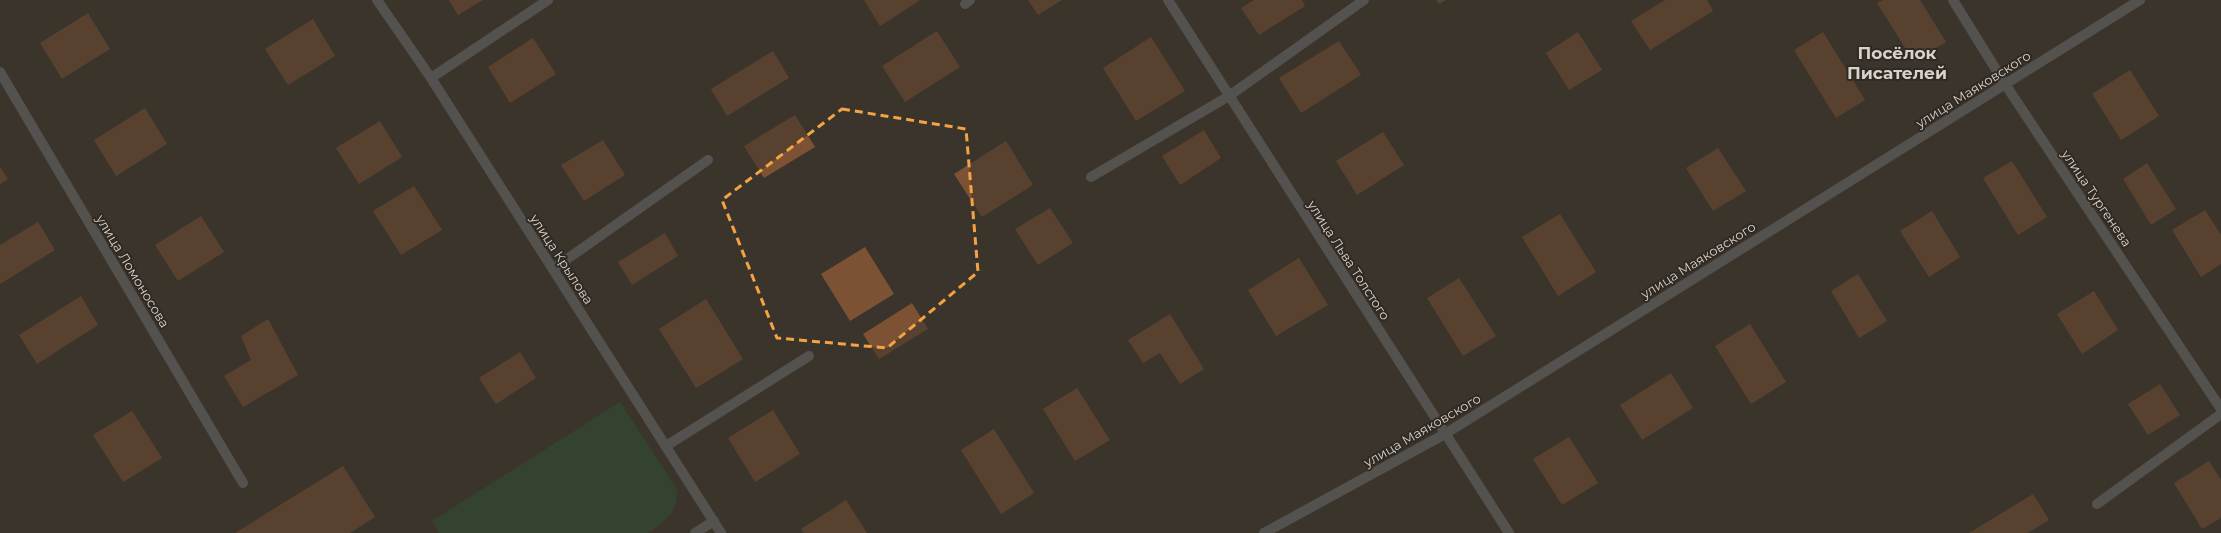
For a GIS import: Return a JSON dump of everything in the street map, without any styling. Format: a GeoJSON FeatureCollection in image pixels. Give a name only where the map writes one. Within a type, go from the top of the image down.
{"type":"FeatureCollection","features":[{"type":"Feature","properties":{"kind":"street","name":"улица Крылова"},"geometry":{"type":"LineString","coordinates":[[377,0],[431,78],[721,533]]}},
{"type":"Feature","properties":{"kind":"street"},"geometry":{"type":"LineString","coordinates":[[431,78],[548,0]]}},
{"type":"Feature","properties":{"kind":"street","name":"улица Льва Толстого"},"geometry":{"type":"LineString","coordinates":[[1168,0],[1509,533]]}},
{"type":"Feature","properties":{"kind":"street"},"geometry":{"type":"LineString","coordinates":[[1091,177],[1229,96],[1364,0]]}},
{"type":"Feature","properties":{"kind":"street","name":"улица Тургенева"},"geometry":{"type":"LineString","coordinates":[[1953,0],[2005,84],[2221,410]]}},
{"type":"Feature","properties":{"kind":"street","name":"улица Маяковского"},"geometry":{"type":"LineString","coordinates":[[1264,533],[1445,434],[2140,0]]}},
{"type":"Feature","properties":{"kind":"street","name":"улица Ломоносова"},"geometry":{"type":"LineString","coordinates":[[0,72],[243,482]]}},
{"type":"Feature","properties":{"kind":"street"},"geometry":{"type":"LineString","coordinates":[[553,269],[708,160]]}},
{"type":"Feature","properties":{"kind":"street"},"geometry":{"type":"LineString","coordinates":[[666,446],[809,356]]}},
{"type":"Feature","properties":{"kind":"street"},"geometry":{"type":"LineString","coordinates":[[2097,504],[2221,414]]}},
{"type":"Feature","properties":{"kind":"street"},"geometry":{"type":"LineString","coordinates":[[695,533],[714,521]]}},
{"type":"Feature","properties":{"kind":"highlighted area"},"geometry":{"type":"Polygon","coordinates":[[[842,109],[966,129],[978,272],[887,348],[777,338],[722,200],[842,109]]]}},
{"type":"Feature","properties":{"kind":"green space"},"geometry":{"type":"Polygon","coordinates":[[[620,402],[677,489],[673,511],[661,524],[648,533],[439,533],[432,521],[620,402]]]}},
{"type":"Feature","properties":{"kind":"building"},"geometry":{"type":"Polygon","coordinates":[[[449,0],[483,0],[458,15],[449,0]]]}},
{"type":"Feature","properties":{"kind":"building"},"geometry":{"type":"Polygon","coordinates":[[[864,0],[918,0],[919,1],[880,26],[864,0]]]}},
{"type":"Feature","properties":{"kind":"building"},"geometry":{"type":"Polygon","coordinates":[[[1028,0],[1062,0],[1038,15],[1028,0]]]}},
{"type":"Feature","properties":{"kind":"building"},"geometry":{"type":"Polygon","coordinates":[[[1254,0],[1302,0],[1305,6],[1259,35],[1241,8],[1254,0]]]}},
{"type":"Feature","properties":{"kind":"building"},"geometry":{"type":"Polygon","coordinates":[[[1436,0],[1446,0],[1439,4],[1436,0]]]}},
{"type":"Feature","properties":{"kind":"building"},"geometry":{"type":"Polygon","coordinates":[[[1665,0],[1707,0],[1713,11],[1650,50],[1631,21],[1665,0]]]}},
{"type":"Feature","properties":{"kind":"building"},"geometry":{"type":"Polygon","coordinates":[[[1883,0],[1920,0],[1946,42],[1914,62],[1877,3],[1883,0]]]}},
{"type":"Feature","properties":{"kind":"building"},"geometry":{"type":"Polygon","coordinates":[[[88,13],[110,49],[62,79],[40,43],[88,13]]]}},
{"type":"Feature","properties":{"kind":"building"},"geometry":{"type":"Polygon","coordinates":[[[313,19],[335,56],[288,85],[265,49],[313,19]]]}},
{"type":"Feature","properties":{"kind":"building"},"geometry":{"type":"Polygon","coordinates":[[[937,31],[960,67],[905,102],[882,66],[937,31]]]}},
{"type":"Feature","properties":{"kind":"building"},"geometry":{"type":"Polygon","coordinates":[[[1578,32],[1602,70],[1569,90],[1546,53],[1578,32]]]}},
{"type":"Feature","properties":{"kind":"building"},"geometry":{"type":"Polygon","coordinates":[[[1823,32],[1865,100],[1836,118],[1794,50],[1823,32]]]}},
{"type":"Feature","properties":{"kind":"building"},"geometry":{"type":"Polygon","coordinates":[[[1151,37],[1185,91],[1136,121],[1103,68],[1151,37]]]}},
{"type":"Feature","properties":{"kind":"building"},"geometry":{"type":"Polygon","coordinates":[[[533,38],[556,74],[510,103],[488,67],[533,38]]]}},
{"type":"Feature","properties":{"kind":"building"},"geometry":{"type":"Polygon","coordinates":[[[1339,41],[1361,75],[1301,113],[1279,78],[1339,41]]]}},
{"type":"Feature","properties":{"kind":"building"},"geometry":{"type":"Polygon","coordinates":[[[773,51],[789,78],[727,116],[711,89],[773,51]]]}},
{"type":"Feature","properties":{"kind":"building"},"geometry":{"type":"Polygon","coordinates":[[[2130,70],[2159,116],[2121,140],[2092,94],[2130,70]]]}},
{"type":"Feature","properties":{"kind":"building"},"geometry":{"type":"Polygon","coordinates":[[[145,108],[167,144],[116,176],[94,140],[145,108]]]}},
{"type":"Feature","properties":{"kind":"building"},"geometry":{"type":"Polygon","coordinates":[[[795,115],[815,147],[764,178],[744,146],[795,115]]]}},
{"type":"Feature","properties":{"kind":"building"},"geometry":{"type":"Polygon","coordinates":[[[380,121],[402,157],[359,184],[336,148],[380,121]]]}},
{"type":"Feature","properties":{"kind":"building"},"geometry":{"type":"Polygon","coordinates":[[[1204,130],[1221,158],[1180,185],[1162,156],[1204,130]]]}},
{"type":"Feature","properties":{"kind":"building"},"geometry":{"type":"Polygon","coordinates":[[[1383,132],[1404,165],[1357,195],[1336,161],[1383,132]]]}},
{"type":"Feature","properties":{"kind":"building"},"geometry":{"type":"Polygon","coordinates":[[[603,140],[625,175],[584,201],[561,165],[603,140]]]}},
{"type":"Feature","properties":{"kind":"building"},"geometry":{"type":"Polygon","coordinates":[[[1006,141],[1033,185],[982,217],[954,174],[1006,141]]]}},
{"type":"Feature","properties":{"kind":"building"},"geometry":{"type":"Polygon","coordinates":[[[1718,148],[1746,191],[1713,211],[1686,168],[1718,148]]]}},
{"type":"Feature","properties":{"kind":"building"},"geometry":{"type":"Polygon","coordinates":[[[2012,161],[2047,217],[2018,235],[1983,178],[2012,161]]]}},
{"type":"Feature","properties":{"kind":"building"},"geometry":{"type":"Polygon","coordinates":[[[2147,163],[2176,209],[2151,225],[2123,179],[2147,163]]]}},
{"type":"Feature","properties":{"kind":"building"},"geometry":{"type":"Polygon","coordinates":[[[0,167],[8,179],[0,184],[0,167]]]}},
{"type":"Feature","properties":{"kind":"building"},"geometry":{"type":"Polygon","coordinates":[[[414,186],[442,230],[401,255],[373,211],[414,186]]]}},
{"type":"Feature","properties":{"kind":"building"},"geometry":{"type":"Polygon","coordinates":[[[1050,208],[1073,243],[1038,265],[1015,229],[1050,208]]]}},
{"type":"Feature","properties":{"kind":"building"},"geometry":{"type":"Polygon","coordinates":[[[2205,210],[2221,235],[2221,264],[2201,277],[2172,230],[2205,210]]]}},
{"type":"Feature","properties":{"kind":"building"},"geometry":{"type":"Polygon","coordinates":[[[1932,211],[1960,257],[1929,277],[1900,231],[1932,211]]]}},
{"type":"Feature","properties":{"kind":"building"},"geometry":{"type":"Polygon","coordinates":[[[1560,214],[1596,272],[1558,296],[1522,237],[1560,214]]]}},
{"type":"Feature","properties":{"kind":"building"},"geometry":{"type":"Polygon","coordinates":[[[201,216],[224,252],[178,281],[155,245],[201,216]]]}},
{"type":"Feature","properties":{"kind":"building"},"geometry":{"type":"Polygon","coordinates":[[[38,222],[55,250],[0,284],[0,245],[38,222]]]}},
{"type":"Feature","properties":{"kind":"building"},"geometry":{"type":"Polygon","coordinates":[[[665,233],[678,256],[632,285],[618,262],[665,233]]]}},
{"type":"Feature","properties":{"kind":"building"},"geometry":{"type":"Polygon","coordinates":[[[865,247],[894,294],[850,321],[821,274],[865,247]]]}},
{"type":"Feature","properties":{"kind":"building"},"geometry":{"type":"Polygon","coordinates":[[[1299,258],[1328,305],[1276,336],[1248,290],[1299,258]]]}},
{"type":"Feature","properties":{"kind":"building"},"geometry":{"type":"Polygon","coordinates":[[[1858,274],[1887,321],[1859,338],[1831,291],[1858,274]]]}},
{"type":"Feature","properties":{"kind":"building"},"geometry":{"type":"Polygon","coordinates":[[[1459,278],[1496,336],[1463,356],[1427,298],[1459,278]]]}},
{"type":"Feature","properties":{"kind":"building"},"geometry":{"type":"Polygon","coordinates":[[[2094,291],[2118,330],[2082,354],[2057,314],[2094,291]]]}},
{"type":"Feature","properties":{"kind":"building"},"geometry":{"type":"Polygon","coordinates":[[[81,296],[98,325],[37,364],[19,335],[81,296]]]}},
{"type":"Feature","properties":{"kind":"building"},"geometry":{"type":"Polygon","coordinates":[[[706,299],[743,359],[696,388],[659,329],[706,299]]]}},
{"type":"Feature","properties":{"kind":"building"},"geometry":{"type":"Polygon","coordinates":[[[912,303],[928,329],[879,359],[863,334],[912,303]]]}},
{"type":"Feature","properties":{"kind":"building"},"geometry":{"type":"Polygon","coordinates":[[[1170,314],[1204,369],[1180,384],[1160,353],[1143,363],[1128,340],[1170,314]]]}},
{"type":"Feature","properties":{"kind":"building"},"geometry":{"type":"Polygon","coordinates":[[[268,319],[298,375],[243,407],[224,376],[251,360],[241,336],[268,319]]]}},
{"type":"Feature","properties":{"kind":"building"},"geometry":{"type":"Polygon","coordinates":[[[1750,324],[1786,382],[1751,404],[1715,346],[1750,324]]]}},
{"type":"Feature","properties":{"kind":"building"},"geometry":{"type":"Polygon","coordinates":[[[520,352],[536,378],[496,404],[479,378],[520,352]]]}},
{"type":"Feature","properties":{"kind":"building"},"geometry":{"type":"Polygon","coordinates":[[[1671,373],[1693,408],[1642,440],[1620,405],[1671,373]]]}},
{"type":"Feature","properties":{"kind":"building"},"geometry":{"type":"Polygon","coordinates":[[[2160,384],[2180,415],[2148,435],[2128,404],[2160,384]]]}},
{"type":"Feature","properties":{"kind":"building"},"geometry":{"type":"Polygon","coordinates":[[[1077,388],[1110,440],[1075,461],[1043,409],[1077,388]]]}},
{"type":"Feature","properties":{"kind":"building"},"geometry":{"type":"Polygon","coordinates":[[[773,410],[800,454],[755,482],[728,438],[773,410]]]}},
{"type":"Feature","properties":{"kind":"building"},"geometry":{"type":"Polygon","coordinates":[[[132,411],[162,458],[123,482],[93,435],[132,411]]]}},
{"type":"Feature","properties":{"kind":"building"},"geometry":{"type":"Polygon","coordinates":[[[994,429],[1034,493],[1001,514],[961,450],[994,429]]]}},
{"type":"Feature","properties":{"kind":"building"},"geometry":{"type":"Polygon","coordinates":[[[1569,437],[1598,483],[1562,505],[1533,459],[1569,437]]]}},
{"type":"Feature","properties":{"kind":"building"},"geometry":{"type":"Polygon","coordinates":[[[2209,461],[2221,480],[2221,518],[2202,529],[2174,483],[2209,461]]]}},
{"type":"Feature","properties":{"kind":"building"},"geometry":{"type":"Polygon","coordinates":[[[343,466],[375,517],[350,533],[235,533],[343,466]]]}},
{"type":"Feature","properties":{"kind":"building"},"geometry":{"type":"Polygon","coordinates":[[[2033,494],[2049,520],[2028,533],[1969,533],[2033,494]]]}},
{"type":"Feature","properties":{"kind":"building"},"geometry":{"type":"Polygon","coordinates":[[[846,500],[867,533],[804,533],[801,529],[846,500]]]}},
{"type":"Feature","properties":{"kind":"district","name":"Посёлок Писателей"},"geometry":{"type":"Point","coordinates":[1897,63]}}]}
